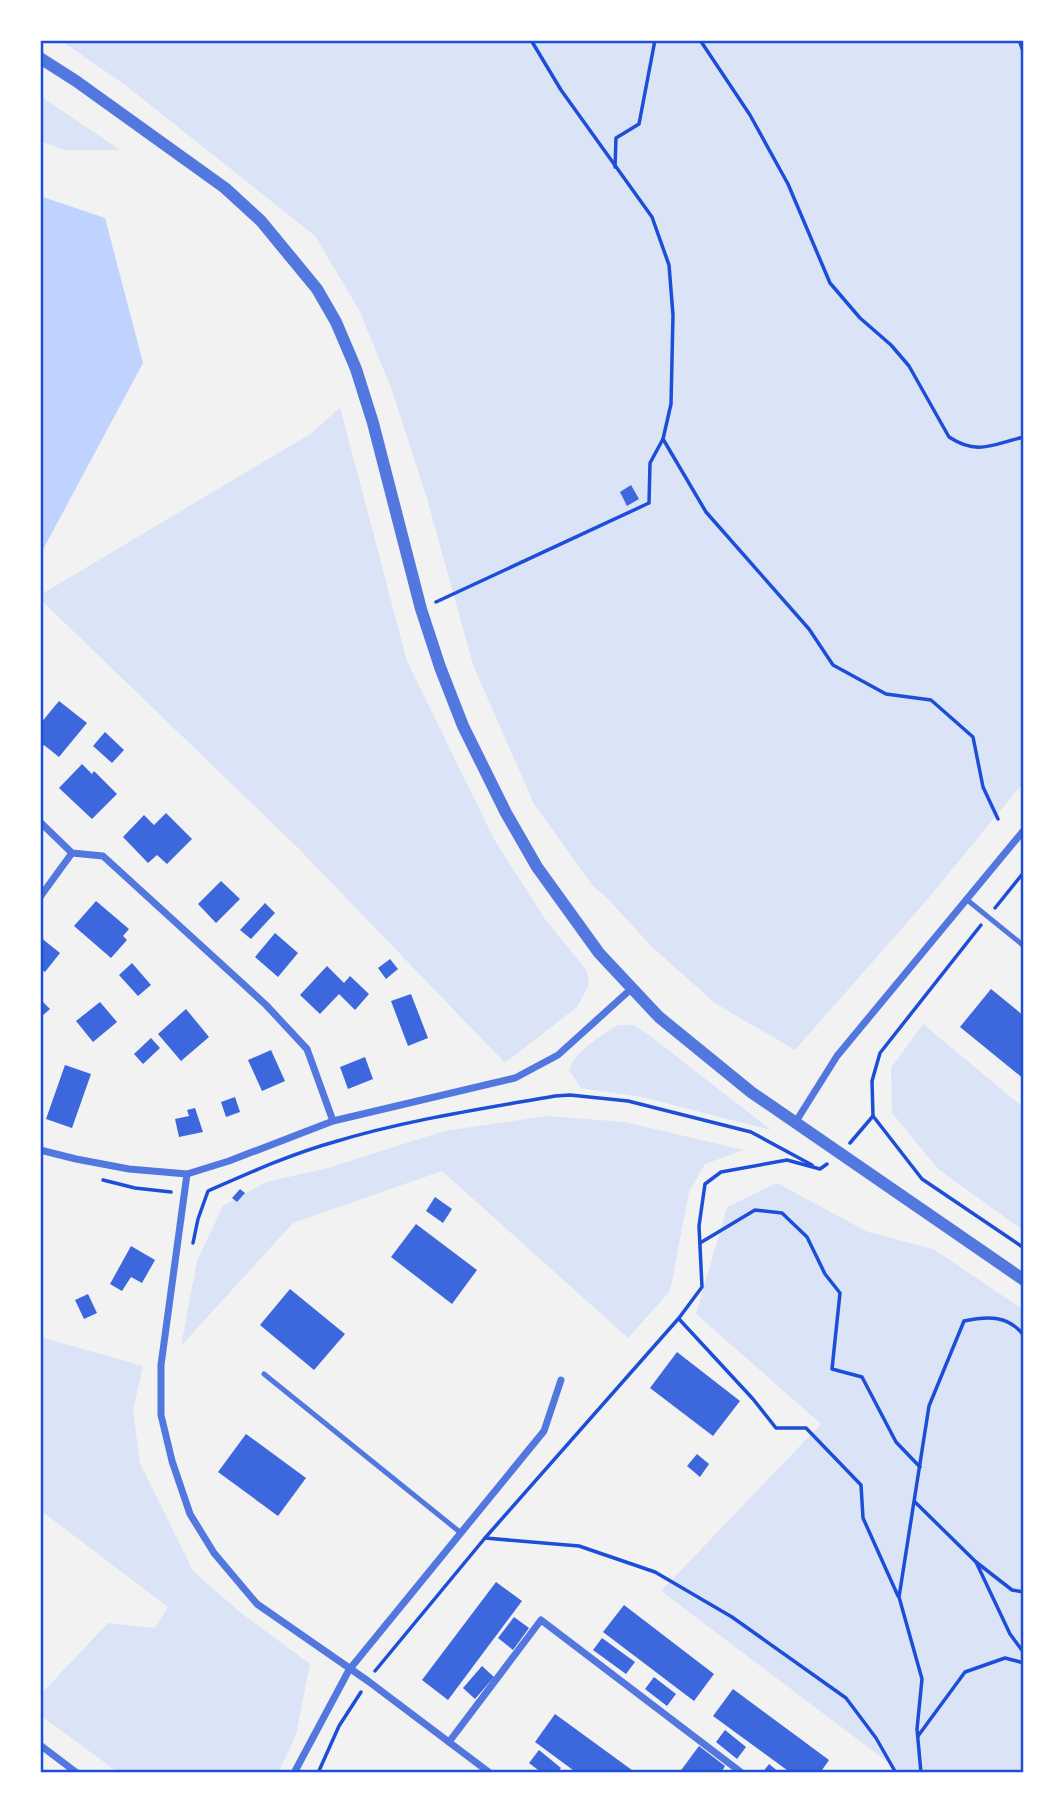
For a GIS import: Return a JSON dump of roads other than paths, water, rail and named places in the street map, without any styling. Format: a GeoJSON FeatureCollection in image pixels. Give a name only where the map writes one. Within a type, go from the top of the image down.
{"type":"FeatureCollection","features":[{"type":"Feature","properties":{"kind":"street"},"geometry":{"type":"LineString","coordinates":[[40,58],[225,188],[261,220],[317,289],[336,322],[363,391],[421,609],[463,726],[506,813],[537,867],[576,923],[631,989],[687,1041],[795,1123],[1024,1280]]}},
{"type":"Feature","properties":{"kind":"street"},"geometry":{"type":"LineString","coordinates":[[40,821],[72,853],[103,856],[266,1005],[307,1049],[333,1121]]}},
{"type":"Feature","properties":{"kind":"street"},"geometry":{"type":"LineString","coordinates":[[795,1123],[837,1056],[1024,830]]}},
{"type":"Feature","properties":{"kind":"street"},"geometry":{"type":"LineString","coordinates":[[40,897],[72,853]]}},
{"type":"Feature","properties":{"kind":"street"},"geometry":{"type":"LineString","coordinates":[[40,1150],[129,1169],[187,1174],[229,1161],[333,1121],[515,1078],[558,1055],[631,989]]}},
{"type":"Feature","properties":{"kind":"street"},"geometry":{"type":"LineString","coordinates":[[187,1174],[161,1365],[161,1415],[172,1461],[190,1514],[214,1553],[257,1604],[368,1681],[490,1773]]}},
{"type":"Feature","properties":{"kind":"street"},"geometry":{"type":"LineString","coordinates":[[294,1773],[349,1670],[544,1430],[561,1380]]}},
{"type":"Feature","properties":{"kind":"street"},"geometry":{"type":"LineString","coordinates":[[449,1742],[541,1620],[742,1773]]}},
{"type":"Feature","properties":{"kind":"street"},"geometry":{"type":"LineString","coordinates":[[40,1745],[77,1773]]}},
{"type":"Feature","properties":{"kind":"lane"},"geometry":{"type":"LineString","coordinates":[[966,900],[1024,946]]}},
{"type":"Feature","properties":{"kind":"lane"},"geometry":{"type":"LineString","coordinates":[[264,1374],[461,1533]]}},
{"type":"Feature","properties":{"kind":"water"},"geometry":{"type":"Polygon","coordinates":[[[40,196],[105,218],[143,363],[40,555],[40,196]]]}}]}
